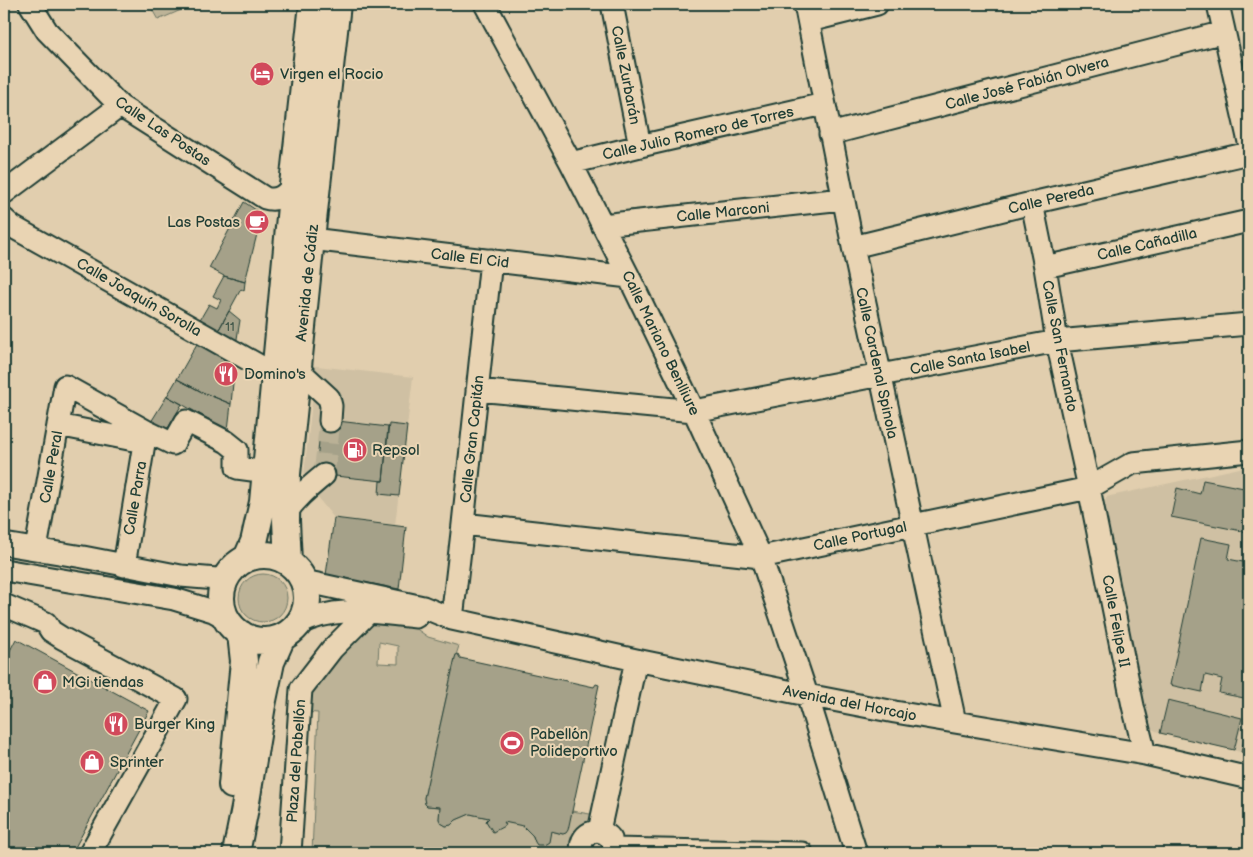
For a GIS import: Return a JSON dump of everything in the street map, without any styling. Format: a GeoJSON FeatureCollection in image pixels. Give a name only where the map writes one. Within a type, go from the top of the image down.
{"type":"FeatureCollection","features":[{"type":"Feature","properties":{"kind":"main road","name":"Avenida de Cádiz"},"geometry":{"type":"LineString","coordinates":[[247,558],[254,542],[262,510],[292,185],[313,4]]}},
{"type":"Feature","properties":{"kind":"main road","name":"Avenida de Cádiz"},"geometry":{"type":"LineString","coordinates":[[296,572],[286,513],[288,474],[337,4]]}},
{"type":"Feature","properties":{"kind":"main road"},"geometry":{"type":"LineString","coordinates":[[229,853],[230,805],[244,661],[233,626],[223,610],[222,588],[226,577],[235,566],[247,558],[270,555],[279,557],[296,572],[307,592],[307,602],[304,615],[271,662],[236,853]]}},
{"type":"Feature","properties":{"kind":"main road"},"geometry":{"type":"LineString","coordinates":[[233,626],[249,638],[258,640],[270,640],[296,627]]}},
{"type":"Feature","properties":{"kind":"street","name":"Calle Las Postas"},"geometry":{"type":"LineString","coordinates":[[30,4],[47,31],[120,106],[265,198],[271,200],[278,198],[287,193],[292,185]]}},
{"type":"Feature","properties":{"kind":"street","name":"Calle Mariano Benlliure"},"geometry":{"type":"LineString","coordinates":[[485,4],[571,163],[629,277],[694,411],[761,557],[807,695],[856,853]]}},
{"type":"Feature","properties":{"kind":"street","name":"Calle Zurbarán"},"geometry":{"type":"LineString","coordinates":[[612,4],[640,146]]}},
{"type":"Feature","properties":{"kind":"street"},"geometry":{"type":"LineString","coordinates":[[807,12],[877,4]]}},
{"type":"Feature","properties":{"kind":"street"},"geometry":{"type":"LineString","coordinates":[[1218,4],[1249,142]]}},
{"type":"Feature","properties":{"kind":"street","name":"Calle Cardenal Spinola"},"geometry":{"type":"LineString","coordinates":[[807,12],[852,247],[955,722]]}},
{"type":"Feature","properties":{"kind":"street","name":"Calle José Fabián Olvera"},"geometry":{"type":"LineString","coordinates":[[830,134],[1224,32]]}},
{"type":"Feature","properties":{"kind":"street","name":"Calle Julio Romero de Torres"},"geometry":{"type":"LineString","coordinates":[[571,163],[824,104]]}},
{"type":"Feature","properties":{"kind":"street"},"geometry":{"type":"LineString","coordinates":[[4,193],[120,106]]}},
{"type":"Feature","properties":{"kind":"street","name":"Calle Pereda"},"geometry":{"type":"LineString","coordinates":[[852,247],[1249,153]]}},
{"type":"Feature","properties":{"kind":"street","name":"Calle Marconi"},"geometry":{"type":"LineString","coordinates":[[602,225],[843,199]]}},
{"type":"Feature","properties":{"kind":"street","name":"Calle San Fernando"},"geometry":{"type":"LineString","coordinates":[[1032,203],[1057,341],[1089,488]]}},
{"type":"Feature","properties":{"kind":"street","name":"Calle Joaquín Sorolla"},"geometry":{"type":"LineString","coordinates":[[4,220],[22,232],[274,374]]}},
{"type":"Feature","properties":{"kind":"street","name":"Calle Cañadilla"},"geometry":{"type":"LineString","coordinates":[[1045,267],[1249,221]]}},
{"type":"Feature","properties":{"kind":"street","name":"Calle El Cid"},"geometry":{"type":"LineString","coordinates":[[311,239],[629,277]]}},
{"type":"Feature","properties":{"kind":"street","name":"Calle Gran Capitán"},"geometry":{"type":"LineString","coordinates":[[452,619],[491,260]]}},
{"type":"Feature","properties":{"kind":"street","name":"Calle Santa Isabel"},"geometry":{"type":"LineString","coordinates":[[477,390],[694,411],[1057,341],[1249,324]]}},
{"type":"Feature","properties":{"kind":"street"},"geometry":{"type":"LineString","coordinates":[[299,363],[304,376],[329,398],[331,406],[330,421]]}},
{"type":"Feature","properties":{"kind":"street","name":"Calle Peral"},"geometry":{"type":"LineString","coordinates":[[36,549],[65,386],[145,436]]}},
{"type":"Feature","properties":{"kind":"street"},"geometry":{"type":"LineString","coordinates":[[58,425],[145,436],[173,444],[186,422],[227,442],[237,450],[237,468],[252,470]]}},
{"type":"Feature","properties":{"kind":"street","name":"Calle Parra"},"geometry":{"type":"LineString","coordinates":[[124,566],[145,436]]}},
{"type":"Feature","properties":{"kind":"street","name":"Calle Portugal"},"geometry":{"type":"LineString","coordinates":[[463,524],[761,557],[1089,488],[1133,463],[1249,451]]}},
{"type":"Feature","properties":{"kind":"street"},"geometry":{"type":"LineString","coordinates":[[286,513],[292,503],[324,475]]}},
{"type":"Feature","properties":{"kind":"street","name":"Calle Felipe II"},"geometry":{"type":"LineString","coordinates":[[1089,488],[1133,706],[1145,754]]}},
{"type":"Feature","properties":{"kind":"street"},"geometry":{"type":"LineString","coordinates":[[4,544],[194,578],[217,579],[226,577]]}},
{"type":"Feature","properties":{"kind":"street"},"geometry":{"type":"LineString","coordinates":[[4,600],[12,584],[13,572],[174,599],[213,611],[233,626]]}},
{"type":"Feature","properties":{"kind":"street","name":"Avenida del Horcajo"},"geometry":{"type":"LineString","coordinates":[[296,572],[423,607],[452,619],[636,660],[895,712],[1145,754],[1249,778]]}},
{"type":"Feature","properties":{"kind":"street"},"geometry":{"type":"LineString","coordinates":[[4,605],[46,623],[51,631],[62,638],[176,699],[90,853]]}},
{"type":"Feature","properties":{"kind":"street","name":"Avenida del Horcajo"},"geometry":{"type":"LineString","coordinates":[[296,627],[320,615],[358,610],[420,618],[452,619]]}},
{"type":"Feature","properties":{"kind":"street","name":"Plaza del Pabellón"},"geometry":{"type":"LineString","coordinates":[[290,853],[301,689],[332,649],[369,612]]}},
{"type":"Feature","properties":{"kind":"street"},"geometry":{"type":"LineString","coordinates":[[296,627],[320,622],[328,628],[332,639],[332,649]]}},
{"type":"Feature","properties":{"kind":"street"},"geometry":{"type":"LineString","coordinates":[[600,832],[636,660]]}},
{"type":"Feature","properties":{"kind":"street"},"geometry":{"type":"LineString","coordinates":[[582,853],[582,840],[590,833],[600,832],[608,835],[613,844],[613,851],[802,853]]}},
{"type":"Feature","properties":{"kind":"shaded area"},"geometry":{"type":"Polygon","coordinates":[[[149,4],[195,4],[158,20],[149,4]]]}},
{"type":"Feature","properties":{"kind":"shaded area","name":"Repsol"},"geometry":{"type":"Polygon","coordinates":[[[308,365],[413,377],[395,525],[334,518],[318,498],[304,474],[314,384],[308,365]]]}},
{"type":"Feature","properties":{"kind":"shaded area"},"geometry":{"type":"Polygon","coordinates":[[[1249,466],[1249,754],[1160,733],[1152,729],[1148,722],[1107,527],[1105,505],[1106,497],[1249,466]]]}},
{"type":"Feature","properties":{"kind":"shaded area"},"geometry":{"type":"Polygon","coordinates":[[[258,574],[268,574],[280,581],[287,593],[287,603],[280,615],[268,622],[258,622],[250,618],[243,611],[239,603],[239,593],[243,585],[250,578],[258,574]]]}},
{"type":"Feature","properties":{"kind":"shaded area"},"geometry":{"type":"Polygon","coordinates":[[[379,620],[411,625],[428,637],[459,646],[424,798],[427,806],[440,807],[439,819],[441,823],[446,826],[451,825],[456,820],[470,814],[489,818],[486,821],[493,832],[504,822],[516,824],[528,831],[536,843],[542,845],[546,844],[551,831],[563,834],[572,811],[596,815],[576,853],[312,853],[318,713],[303,712],[307,691],[359,634],[379,620]],[[379,642],[378,663],[398,664],[398,646],[379,642]]]}},
{"type":"Feature","properties":{"kind":"building"},"geometry":{"type":"Polygon","coordinates":[[[244,202],[262,214],[245,282],[224,276],[209,268],[244,202]]]}},
{"type":"Feature","properties":{"kind":"building"},"geometry":{"type":"Polygon","coordinates":[[[224,276],[245,282],[244,291],[241,289],[217,333],[198,323],[209,304],[217,308],[221,300],[213,296],[224,276]]]}},
{"type":"Feature","properties":{"kind":"building"},"geometry":{"type":"Polygon","coordinates":[[[229,311],[240,320],[236,345],[217,333],[229,311]]]}},
{"type":"Feature","properties":{"kind":"building"},"geometry":{"type":"Polygon","coordinates":[[[198,342],[235,362],[231,404],[177,379],[198,342]]]}},
{"type":"Feature","properties":{"kind":"building"},"geometry":{"type":"Polygon","coordinates":[[[177,379],[231,404],[228,430],[167,396],[177,379]]]}},
{"type":"Feature","properties":{"kind":"building"},"geometry":{"type":"Polygon","coordinates":[[[167,396],[182,404],[168,428],[162,429],[151,422],[167,396]]]}},
{"type":"Feature","properties":{"kind":"building"},"geometry":{"type":"Polygon","coordinates":[[[321,419],[388,427],[383,481],[316,474],[321,419]]]}},
{"type":"Feature","properties":{"kind":"building"},"geometry":{"type":"Polygon","coordinates":[[[389,424],[407,426],[399,496],[379,494],[380,481],[383,481],[389,424]]]}},
{"type":"Feature","properties":{"kind":"building"},"geometry":{"type":"Polygon","coordinates":[[[1203,480],[1249,489],[1249,522],[1247,532],[1171,517],[1177,488],[1200,494],[1203,480]]]}},
{"type":"Feature","properties":{"kind":"building"},"geometry":{"type":"Polygon","coordinates":[[[334,518],[406,527],[399,589],[326,575],[334,518]]]}},
{"type":"Feature","properties":{"kind":"building"},"geometry":{"type":"Polygon","coordinates":[[[1201,538],[1231,544],[1228,559],[1243,562],[1246,547],[1249,548],[1249,674],[1244,698],[1219,693],[1222,679],[1205,675],[1202,692],[1170,685],[1201,538]]]}},
{"type":"Feature","properties":{"kind":"building"},"geometry":{"type":"Polygon","coordinates":[[[16,639],[149,711],[72,853],[4,853],[4,662],[16,639]]]}},
{"type":"Feature","properties":{"kind":"building","name":"Pabellón Polideportivo"},"geometry":{"type":"Polygon","coordinates":[[[458,654],[460,658],[594,687],[596,684],[599,685],[568,830],[563,834],[551,831],[549,842],[546,844],[537,845],[533,836],[523,826],[504,822],[506,825],[493,832],[486,821],[489,818],[470,814],[446,826],[439,819],[440,807],[427,806],[425,804],[424,798],[455,658],[458,654]]]}},
{"type":"Feature","properties":{"kind":"building"},"geometry":{"type":"Polygon","coordinates":[[[1168,700],[1242,718],[1234,750],[1160,733],[1168,700]]]}},
{"type":"Feature","properties":{"kind":"building"},"geometry":{"type":"Polygon","coordinates":[[[1249,720],[1249,754],[1241,752],[1249,720]]]}},
{"type":"Feature","properties":{"kind":"tunnel"},"geometry":{"type":"LineString","coordinates":[[324,475],[330,421]]}},
{"type":"Feature","properties":{"kind":"place","name":"Virgen el Rocio"},"geometry":{"type":"Point","coordinates":[262,74]}},
{"type":"Feature","properties":{"kind":"place","name":"Las Postas"},"geometry":{"type":"Point","coordinates":[257,222]}},
{"type":"Feature","properties":{"kind":"place","name":"Domino's"},"geometry":{"type":"Point","coordinates":[226,374]}},
{"type":"Feature","properties":{"kind":"place","name":"Repsol"},"geometry":{"type":"Point","coordinates":[355,450]}},
{"type":"Feature","properties":{"kind":"place","name":"MGi tiendas"},"geometry":{"type":"Point","coordinates":[45,682]}},
{"type":"Feature","properties":{"kind":"place","name":"Burger King"},"geometry":{"type":"Point","coordinates":[116,724]}},
{"type":"Feature","properties":{"kind":"place","name":"Pabellón Polideportivo"},"geometry":{"type":"Point","coordinates":[512,743]}},
{"type":"Feature","properties":{"kind":"place","name":"Sprinter"},"geometry":{"type":"Point","coordinates":[92,762]}}]}
